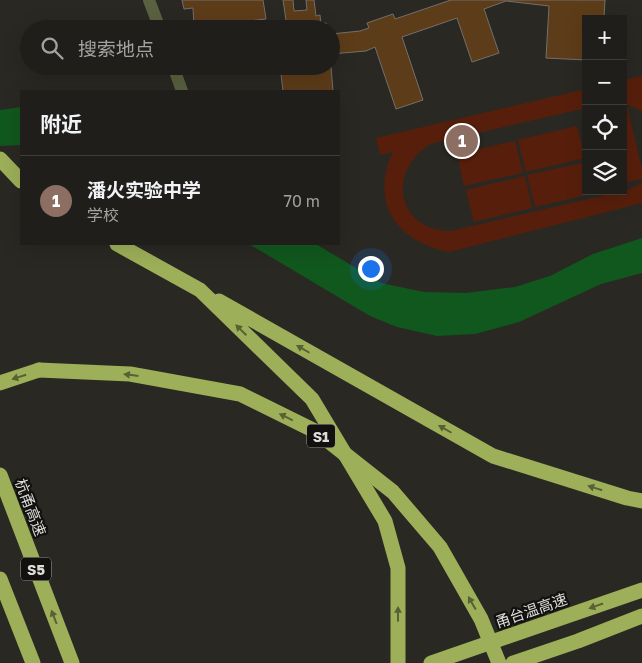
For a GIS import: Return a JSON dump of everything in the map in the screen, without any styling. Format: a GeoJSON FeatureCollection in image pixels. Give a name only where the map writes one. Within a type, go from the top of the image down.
{"type":"FeatureCollection","features":[{"type":"Feature","properties":{"kind":"highway"},"geometry":{"type":"LineString","coordinates":[[0,159],[20,180]]}},
{"type":"Feature","properties":{"kind":"highway"},"geometry":{"type":"LineString","coordinates":[[119,245],[493,456],[627,498],[642,500]]}},
{"type":"Feature","properties":{"kind":"highway"},"geometry":{"type":"LineString","coordinates":[[200,290],[312,399],[385,521],[398,568],[398,663]]}},
{"type":"Feature","properties":{"kind":"highway","name":"S1"},"geometry":{"type":"LineString","coordinates":[[0,383],[39,370],[130,374],[240,394],[317,432],[393,492],[440,547],[482,619],[499,663]]}},
{"type":"Feature","properties":{"kind":"highway","name":"杭甬高速"},"geometry":{"type":"LineString","coordinates":[[0,475],[72,663]]}},
{"type":"Feature","properties":{"kind":"highway","name":"S5"},"geometry":{"type":"LineString","coordinates":[[0,579],[33,663]]}},
{"type":"Feature","properties":{"kind":"highway","name":"甬台温高速"},"geometry":{"type":"LineString","coordinates":[[431,663],[642,590]]}},
{"type":"Feature","properties":{"kind":"highway"},"geometry":{"type":"LineString","coordinates":[[513,663],[578,641],[642,616]]}},
{"type":"Feature","properties":{"kind":"street"},"geometry":{"type":"LineString","coordinates":[[149,0],[157,20]]}},
{"type":"Feature","properties":{"kind":"street"},"geometry":{"type":"LineString","coordinates":[[176,75],[182,90]]}},
{"type":"Feature","properties":{"kind":"shaded area"},"geometry":{"type":"Polygon","coordinates":[[[642,76],[642,111],[627,105],[627,79],[642,76]]]}},
{"type":"Feature","properties":{"kind":"shaded area"},"geometry":{"type":"Polygon","coordinates":[[[582,90],[582,109],[430,144],[416,156],[407,169],[403,184],[404,198],[409,211],[419,221],[433,228],[451,231],[606,195],[627,195],[627,190],[642,183],[642,203],[449,252],[431,247],[415,239],[402,229],[392,217],[386,203],[384,188],[386,171],[393,152],[380,155],[376,138],[582,90]]]}},
{"type":"Feature","properties":{"kind":"shaded area"},"geometry":{"type":"Polygon","coordinates":[[[627,106],[642,169],[642,179],[627,182],[627,106]]]}},
{"type":"Feature","properties":{"kind":"shaded area"},"geometry":{"type":"Polygon","coordinates":[[[20,107],[20,145],[0,146],[0,110],[20,107]]]}},
{"type":"Feature","properties":{"kind":"shaded area"},"geometry":{"type":"Polygon","coordinates":[[[577,126],[582,146],[582,159],[526,172],[518,140],[577,126]]]}},
{"type":"Feature","properties":{"kind":"shaded area"},"geometry":{"type":"Polygon","coordinates":[[[515,141],[523,173],[464,186],[457,154],[515,141]]]}},
{"type":"Feature","properties":{"kind":"shaded area"},"geometry":{"type":"Polygon","coordinates":[[[582,163],[582,195],[586,195],[535,207],[527,175],[582,163]]]}},
{"type":"Feature","properties":{"kind":"shaded area"},"geometry":{"type":"Polygon","coordinates":[[[525,176],[532,208],[474,222],[466,190],[525,176]]]}},
{"type":"Feature","properties":{"kind":"shaded area"},"geometry":{"type":"Polygon","coordinates":[[[642,238],[642,273],[601,284],[519,322],[475,334],[437,336],[397,327],[370,316],[251,245],[318,245],[381,283],[424,292],[466,293],[515,287],[550,276],[593,254],[642,238]]]}},
{"type":"Feature","properties":{"kind":"building"},"geometry":{"type":"Polygon","coordinates":[[[182,0],[263,0],[266,19],[194,20],[193,8],[184,9],[182,0]]]}},
{"type":"Feature","properties":{"kind":"building"},"geometry":{"type":"Polygon","coordinates":[[[283,0],[293,0],[294,11],[307,10],[306,0],[314,0],[316,16],[320,15],[321,20],[286,20],[283,0]]]}},
{"type":"Feature","properties":{"kind":"building"},"geometry":{"type":"Polygon","coordinates":[[[451,0],[605,0],[604,15],[582,15],[582,60],[546,58],[549,6],[506,1],[484,9],[499,53],[472,62],[457,18],[402,37],[423,100],[396,109],[375,47],[366,51],[340,53],[340,33],[369,28],[367,23],[393,14],[395,19],[451,0]]]}},
{"type":"Feature","properties":{"kind":"building"},"geometry":{"type":"Polygon","coordinates":[[[281,75],[332,75],[333,90],[283,90],[281,75]]]}},
{"type":"Feature","properties":{"kind":"place","name":"潘火实验中学"},"geometry":{"type":"Point","coordinates":[462,141]}}]}
